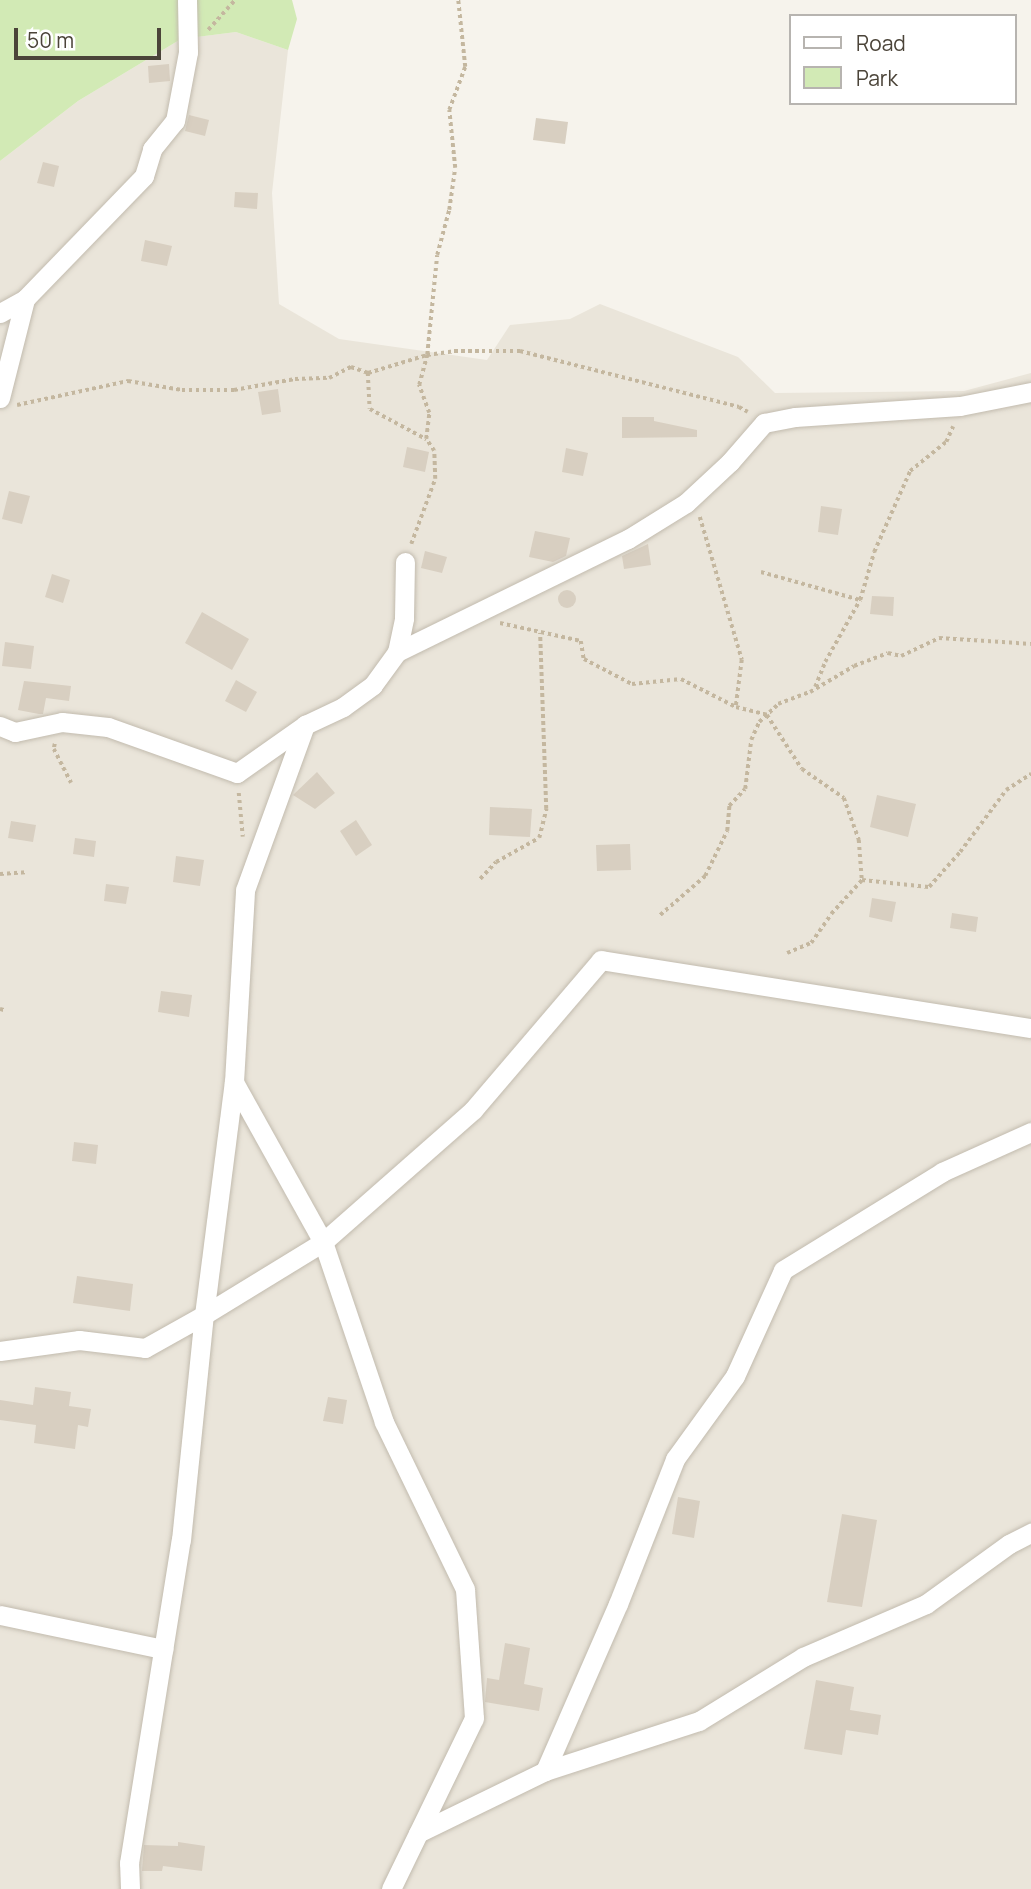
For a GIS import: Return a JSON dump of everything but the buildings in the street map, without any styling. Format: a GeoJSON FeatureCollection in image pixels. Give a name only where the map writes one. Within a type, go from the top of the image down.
{"type":"FeatureCollection","features":[{"type":"Feature","properties":{"kind":"street"},"geometry":{"type":"LineString","coordinates":[[0,313],[26,299],[145,176],[152,149],[175,121],[188,52],[187,0]]}},
{"type":"Feature","properties":{"kind":"street"},"geometry":{"type":"LineString","coordinates":[[6,402],[26,299]]}},
{"type":"Feature","properties":{"kind":"street"},"geometry":{"type":"LineString","coordinates":[[397,652],[628,539],[687,503],[764,423],[795,417],[960,406],[1031,392]]}},
{"type":"Feature","properties":{"kind":"street"},"geometry":{"type":"LineString","coordinates":[[0,726],[15,732],[62,722],[108,727],[237,773],[305,725],[343,707],[373,685],[397,652],[404,618],[405,562]]}},
{"type":"Feature","properties":{"kind":"street"},"geometry":{"type":"LineString","coordinates":[[130,1889],[129,1863],[181,1540],[204,1315],[234,1082],[246,890],[305,725]]}},
{"type":"Feature","properties":{"kind":"street"},"geometry":{"type":"LineString","coordinates":[[0,1350],[79,1340],[145,1348],[323,1242],[473,1110],[601,960],[1031,1028]]}},
{"type":"Feature","properties":{"kind":"street"},"geometry":{"type":"LineString","coordinates":[[234,1082],[323,1242],[384,1422],[465,1589],[474,1718],[391,1889]]}},
{"type":"Feature","properties":{"kind":"street"},"geometry":{"type":"LineString","coordinates":[[545,1771],[618,1604],[675,1460],[735,1376],[782,1270],[942,1172],[1031,1132]]}},
{"type":"Feature","properties":{"kind":"street"},"geometry":{"type":"LineString","coordinates":[[418,1833],[545,1771],[699,1721],[803,1657],[926,1604],[1009,1544],[1031,1533]]}},
{"type":"Feature","properties":{"kind":"street"},"geometry":{"type":"LineString","coordinates":[[0,1615],[163,1649]]}},
{"type":"Feature","properties":{"kind":"path"},"geometry":{"type":"LineString","coordinates":[[188,52],[234,0]]}},
{"type":"Feature","properties":{"kind":"path"},"geometry":{"type":"LineString","coordinates":[[426,439],[429,413],[419,385],[427,355],[437,255],[449,210],[455,168],[449,110],[465,67],[458,0]]}},
{"type":"Feature","properties":{"kind":"path"},"geometry":{"type":"LineString","coordinates":[[6,402],[128,381],[183,390],[234,390],[295,379],[329,378],[351,367],[368,373],[427,355],[454,351],[520,351],[739,407],[764,423]]}},
{"type":"Feature","properties":{"kind":"path"},"geometry":{"type":"LineString","coordinates":[[368,373],[370,409],[426,439],[434,451],[435,479],[405,562]]}},
{"type":"Feature","properties":{"kind":"path"},"geometry":{"type":"LineString","coordinates":[[815,689],[825,662],[860,600],[874,552],[910,471],[946,442],[960,406]]}},
{"type":"Feature","properties":{"kind":"path"},"geometry":{"type":"LineString","coordinates":[[687,503],[704,520],[742,660],[736,707]]}},
{"type":"Feature","properties":{"kind":"path"},"geometry":{"type":"LineString","coordinates":[[761,572],[811,583],[860,600]]}},
{"type":"Feature","properties":{"kind":"path"},"geometry":{"type":"LineString","coordinates":[[471,616],[581,641],[584,659],[632,684],[681,679],[736,707],[767,715],[802,769],[844,798],[859,839],[862,880],[831,914],[811,943],[787,953]]}},
{"type":"Feature","properties":{"kind":"path"},"geometry":{"type":"LineString","coordinates":[[480,879],[496,862],[539,838],[546,809],[540,633]]}},
{"type":"Feature","properties":{"kind":"path"},"geometry":{"type":"LineString","coordinates":[[660,915],[705,876],[727,831],[729,806],[745,789],[751,740],[759,722],[778,704],[815,689],[854,666],[888,653],[901,656],[939,638],[1031,644]]}},
{"type":"Feature","properties":{"kind":"path"},"geometry":{"type":"LineString","coordinates":[[62,722],[54,749],[71,783]]}},
{"type":"Feature","properties":{"kind":"path"},"geometry":{"type":"LineString","coordinates":[[237,773],[243,842]]}},
{"type":"Feature","properties":{"kind":"path"},"geometry":{"type":"LineString","coordinates":[[862,880],[929,887],[960,852],[1006,790],[1031,774]]}},
{"type":"Feature","properties":{"kind":"path"},"geometry":{"type":"LineString","coordinates":[[0,874],[26,872]]}},
{"type":"Feature","properties":{"kind":"shaded area"},"geometry":{"type":"Polygon","coordinates":[[[236,32],[288,50],[272,193],[279,304],[339,339],[487,360],[510,325],[570,319],[600,304],[738,357],[775,393],[964,391],[1031,373],[1031,1889],[0,1889],[0,161],[78,101],[181,39],[236,32]]]}},
{"type":"Feature","properties":{"kind":"green space"},"geometry":{"type":"Polygon","coordinates":[[[0,0],[292,0],[297,19],[288,50],[236,32],[181,39],[78,101],[0,161],[0,0]]]}}]}
